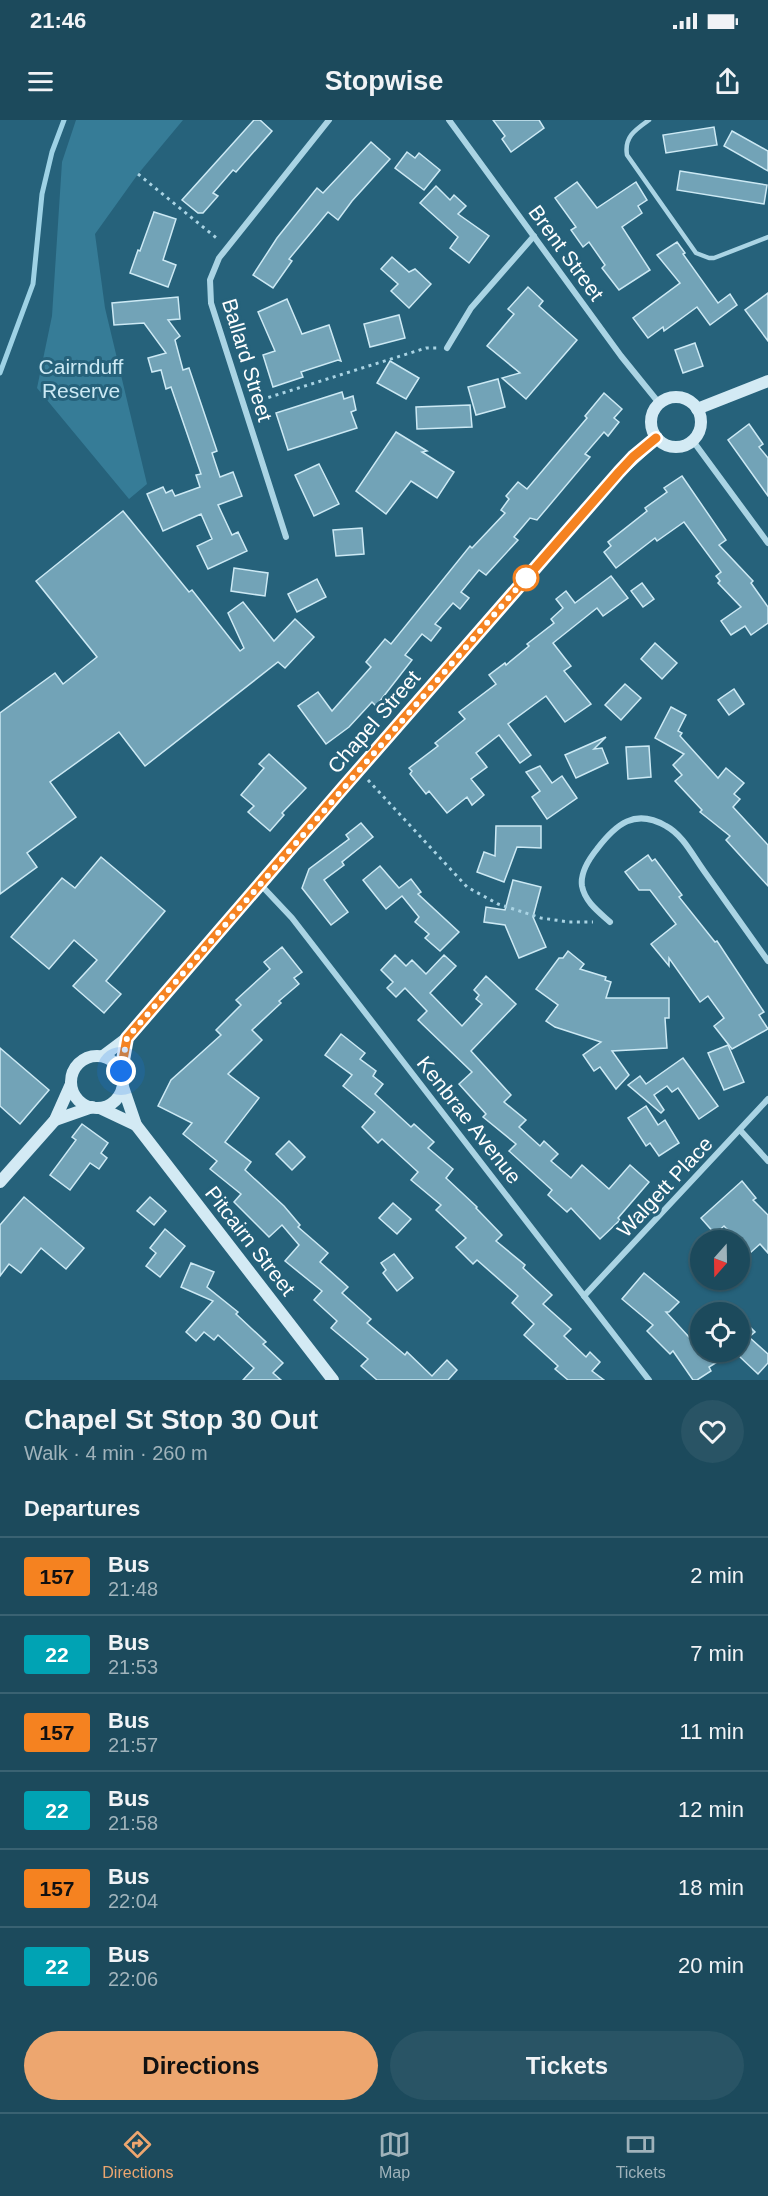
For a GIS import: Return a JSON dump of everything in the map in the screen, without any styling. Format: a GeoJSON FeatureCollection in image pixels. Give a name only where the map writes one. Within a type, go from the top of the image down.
{"type":"FeatureCollection","features":[{"type":"Feature","properties":{"kind":"street","name":"Ballard Street"},"geometry":{"type":"LineString","coordinates":[[286,537],[209,291],[213,269],[227,246],[329,120]]}},
{"type":"Feature","properties":{"kind":"street","name":"Brent Street"},"geometry":{"type":"LineString","coordinates":[[449,120],[621,356],[659,403]]}},
{"type":"Feature","properties":{"kind":"street"},"geometry":{"type":"LineString","coordinates":[[447,348],[471,308],[534,236]]}},
{"type":"Feature","properties":{"kind":"street"},"geometry":{"type":"LineString","coordinates":[[697,409],[768,381]]}},
{"type":"Feature","properties":{"kind":"street"},"geometry":{"type":"LineString","coordinates":[[675,398],[691,403],[697,409],[701,422],[693,441],[678,447],[662,443],[656,438],[651,424],[654,409],[659,403],[675,398]]}},
{"type":"Feature","properties":{"kind":"street","name":"Chapel Street"},"geometry":{"type":"LineString","coordinates":[[103,1056],[127,1038],[619,472],[656,438]]}},
{"type":"Feature","properties":{"kind":"street"},"geometry":{"type":"LineString","coordinates":[[693,441],[768,543]]}},
{"type":"Feature","properties":{"kind":"street"},"geometry":{"type":"LineString","coordinates":[[610,922],[595,909],[585,894],[582,877],[586,866],[603,841],[618,825],[640,818],[653,820],[676,832],[768,961]]}},
{"type":"Feature","properties":{"kind":"street","name":"Kenbrae Avenue"},"geometry":{"type":"LineString","coordinates":[[260,883],[292,918],[649,1380]]}},
{"type":"Feature","properties":{"kind":"street"},"geometry":{"type":"LineString","coordinates":[[55,1120],[115,1101],[123,1087],[121,1071],[127,1038]]}},
{"type":"Feature","properties":{"kind":"street"},"geometry":{"type":"LineString","coordinates":[[0,1182],[55,1120],[71,1084],[72,1076],[80,1062],[95,1056],[103,1056],[117,1064],[121,1071]]}},
{"type":"Feature","properties":{"kind":"street"},"geometry":{"type":"LineString","coordinates":[[71,1084],[78,1099],[96,1107]]}},
{"type":"Feature","properties":{"kind":"street","name":"Pitcairn Street"},"geometry":{"type":"LineString","coordinates":[[123,1087],[136,1125],[333,1380]]}},
{"type":"Feature","properties":{"kind":"street","name":"Walgett Place"},"geometry":{"type":"LineString","coordinates":[[585,1296],[768,1099]]}},
{"type":"Feature","properties":{"kind":"street","name":"Pitcairn Street"},"geometry":{"type":"LineString","coordinates":[[96,1107],[136,1125]]}},
{"type":"Feature","properties":{"kind":"street"},"geometry":{"type":"LineString","coordinates":[[740,1130],[768,1161]]}},
{"type":"Feature","properties":{"kind":"lane"},"geometry":{"type":"LineString","coordinates":[[649,120],[631,134],[626,148],[627,155],[696,253],[702,257],[714,258],[768,237]]}},
{"type":"Feature","properties":{"kind":"path"},"geometry":{"type":"LineString","coordinates":[[138,174],[227,246]]}},
{"type":"Feature","properties":{"kind":"path"},"geometry":{"type":"LineString","coordinates":[[244,405],[426,348],[447,348]]}},
{"type":"Feature","properties":{"kind":"path"},"geometry":{"type":"LineString","coordinates":[[358,770],[467,887],[498,904],[540,918],[569,922],[610,922]]}},
{"type":"Feature","properties":{"kind":"green space","name":"Cairnduff Reserve"},"geometry":{"type":"Polygon","coordinates":[[[76,120],[183,120],[138,174],[95,234],[105,308],[147,484],[129,499],[37,388],[52,316],[62,162],[76,120]]]}},
{"type":"Feature","properties":{"kind":"building"},"geometry":{"type":"Polygon","coordinates":[[[254,120],[260,120],[272,131],[236,172],[233,170],[213,193],[218,196],[203,213],[198,213],[182,200],[254,120]]]}},
{"type":"Feature","properties":{"kind":"building"},"geometry":{"type":"Polygon","coordinates":[[[493,120],[539,120],[544,128],[511,152],[502,139],[505,136],[493,120]]]}},
{"type":"Feature","properties":{"kind":"building"},"geometry":{"type":"Polygon","coordinates":[[[714,127],[717,145],[666,153],[663,135],[714,127]]]}},
{"type":"Feature","properties":{"kind":"building"},"geometry":{"type":"Polygon","coordinates":[[[732,131],[768,151],[768,171],[724,146],[732,131]]]}},
{"type":"Feature","properties":{"kind":"building"},"geometry":{"type":"Polygon","coordinates":[[[371,142],[390,159],[338,220],[328,212],[289,259],[292,261],[273,288],[253,275],[277,238],[317,188],[323,193],[371,142]]]}},
{"type":"Feature","properties":{"kind":"building"},"geometry":{"type":"Polygon","coordinates":[[[407,152],[415,158],[419,153],[440,170],[424,190],[395,168],[407,152]]]}},
{"type":"Feature","properties":{"kind":"building"},"geometry":{"type":"Polygon","coordinates":[[[680,171],[767,185],[764,204],[677,190],[680,171]]]}},
{"type":"Feature","properties":{"kind":"building"},"geometry":{"type":"Polygon","coordinates":[[[577,182],[597,208],[636,182],[647,200],[638,206],[642,213],[622,227],[650,270],[619,290],[602,268],[605,265],[589,242],[583,247],[571,230],[576,227],[555,198],[577,182]]]}},
{"type":"Feature","properties":{"kind":"building"},"geometry":{"type":"Polygon","coordinates":[[[436,186],[450,200],[454,195],[466,206],[458,214],[489,236],[469,263],[450,248],[458,237],[420,203],[436,186]]]}},
{"type":"Feature","properties":{"kind":"building"},"geometry":{"type":"Polygon","coordinates":[[[154,212],[176,219],[163,260],[176,265],[168,287],[130,273],[154,212]]]}},
{"type":"Feature","properties":{"kind":"building"},"geometry":{"type":"Polygon","coordinates":[[[677,242],[718,303],[730,294],[737,305],[710,325],[697,307],[664,331],[663,327],[648,338],[633,318],[680,283],[657,255],[677,242]]]}},
{"type":"Feature","properties":{"kind":"building"},"geometry":{"type":"Polygon","coordinates":[[[392,257],[409,272],[415,269],[431,284],[409,308],[391,291],[398,284],[381,269],[392,257]]]}},
{"type":"Feature","properties":{"kind":"building"},"geometry":{"type":"Polygon","coordinates":[[[528,287],[543,301],[539,306],[577,340],[526,399],[502,378],[520,373],[487,346],[514,314],[508,309],[528,287]]]}},
{"type":"Feature","properties":{"kind":"building"},"geometry":{"type":"Polygon","coordinates":[[[768,293],[768,341],[745,310],[768,293]]]}},
{"type":"Feature","properties":{"kind":"building"},"geometry":{"type":"Polygon","coordinates":[[[178,297],[180,319],[168,320],[180,336],[175,340],[183,370],[189,368],[217,451],[212,453],[220,477],[233,472],[242,496],[218,505],[232,535],[238,532],[247,551],[208,569],[197,546],[212,539],[201,514],[163,531],[147,494],[163,487],[166,493],[172,490],[175,496],[200,487],[196,475],[201,474],[171,387],[166,389],[161,370],[152,372],[148,358],[166,353],[144,323],[114,325],[112,303],[178,297]]]}},
{"type":"Feature","properties":{"kind":"building"},"geometry":{"type":"Polygon","coordinates":[[[287,299],[302,334],[329,325],[341,361],[301,372],[303,377],[273,387],[263,355],[275,351],[258,312],[287,299]]]}},
{"type":"Feature","properties":{"kind":"building"},"geometry":{"type":"Polygon","coordinates":[[[399,315],[405,338],[370,347],[364,324],[399,315]]]}},
{"type":"Feature","properties":{"kind":"building"},"geometry":{"type":"Polygon","coordinates":[[[695,343],[703,366],[683,373],[675,350],[695,343]]]}},
{"type":"Feature","properties":{"kind":"building"},"geometry":{"type":"Polygon","coordinates":[[[390,361],[419,378],[406,399],[377,383],[390,361]]]}},
{"type":"Feature","properties":{"kind":"building"},"geometry":{"type":"Polygon","coordinates":[[[498,379],[505,407],[476,415],[468,387],[498,379]]]}},
{"type":"Feature","properties":{"kind":"building"},"geometry":{"type":"Polygon","coordinates":[[[342,392],[344,399],[353,396],[356,410],[351,412],[357,428],[288,450],[276,413],[342,392]]]}},
{"type":"Feature","properties":{"kind":"building"},"geometry":{"type":"Polygon","coordinates":[[[604,393],[622,409],[614,418],[619,422],[608,436],[604,432],[585,454],[590,457],[537,520],[530,518],[514,537],[518,540],[486,575],[479,570],[461,592],[469,598],[460,609],[453,603],[435,624],[441,628],[431,641],[422,634],[405,655],[412,660],[376,706],[372,702],[349,727],[326,744],[298,706],[318,692],[332,711],[371,667],[366,662],[385,639],[391,644],[470,546],[472,548],[505,513],[501,510],[509,499],[506,496],[518,482],[527,489],[587,418],[585,416],[604,393]]]}},
{"type":"Feature","properties":{"kind":"building"},"geometry":{"type":"Polygon","coordinates":[[[470,405],[472,427],[417,429],[416,407],[470,405]]]}},
{"type":"Feature","properties":{"kind":"building"},"geometry":{"type":"Polygon","coordinates":[[[749,424],[763,444],[759,447],[768,458],[768,496],[728,440],[749,424]]]}},
{"type":"Feature","properties":{"kind":"building"},"geometry":{"type":"Polygon","coordinates":[[[396,432],[427,451],[422,452],[454,472],[437,498],[411,481],[386,514],[356,491],[396,432]]]}},
{"type":"Feature","properties":{"kind":"building"},"geometry":{"type":"Polygon","coordinates":[[[319,464],[339,504],[314,516],[295,475],[319,464]]]}},
{"type":"Feature","properties":{"kind":"building"},"geometry":{"type":"Polygon","coordinates":[[[682,476],[726,540],[719,545],[753,581],[751,583],[768,607],[768,623],[751,635],[745,626],[731,635],[721,621],[741,607],[718,583],[720,581],[716,576],[721,572],[684,522],[657,541],[655,538],[616,568],[604,552],[611,546],[608,542],[647,511],[645,508],[667,492],[664,488],[682,476]]]}},
{"type":"Feature","properties":{"kind":"building"},"geometry":{"type":"Polygon","coordinates":[[[123,511],[189,592],[192,590],[240,651],[244,648],[228,613],[243,602],[274,641],[295,619],[314,637],[285,668],[278,662],[145,766],[119,732],[50,782],[76,817],[27,853],[37,867],[0,894],[0,713],[55,673],[63,684],[97,657],[36,581],[123,511]]]}},
{"type":"Feature","properties":{"kind":"building"},"geometry":{"type":"Polygon","coordinates":[[[362,528],[364,554],[336,556],[333,530],[362,528]]]}},
{"type":"Feature","properties":{"kind":"building"},"geometry":{"type":"Polygon","coordinates":[[[234,568],[268,573],[265,596],[231,591],[234,568]]]}},
{"type":"Feature","properties":{"kind":"building"},"geometry":{"type":"Polygon","coordinates":[[[611,576],[628,598],[603,616],[597,608],[553,643],[571,666],[564,671],[591,704],[565,722],[546,696],[508,724],[531,755],[520,763],[499,735],[476,753],[487,767],[471,779],[484,795],[472,805],[467,797],[447,813],[429,791],[426,794],[410,774],[412,771],[409,768],[438,746],[435,743],[465,719],[459,712],[496,684],[489,675],[505,663],[506,665],[529,646],[527,644],[554,623],[551,619],[563,608],[556,599],[566,591],[575,603],[611,576]]]}},
{"type":"Feature","properties":{"kind":"building"},"geometry":{"type":"Polygon","coordinates":[[[317,579],[326,597],[297,612],[288,594],[317,579]]]}},
{"type":"Feature","properties":{"kind":"building"},"geometry":{"type":"Polygon","coordinates":[[[642,583],[654,599],[643,607],[631,591],[642,583]]]}},
{"type":"Feature","properties":{"kind":"building"},"geometry":{"type":"Polygon","coordinates":[[[655,643],[677,663],[662,679],[641,659],[655,643]]]}},
{"type":"Feature","properties":{"kind":"building"},"geometry":{"type":"Polygon","coordinates":[[[625,684],[641,698],[621,720],[605,705],[625,684]]]}},
{"type":"Feature","properties":{"kind":"building"},"geometry":{"type":"Polygon","coordinates":[[[734,689],[744,704],[729,715],[718,700],[734,689]]]}},
{"type":"Feature","properties":{"kind":"building"},"geometry":{"type":"Polygon","coordinates":[[[671,707],[686,715],[678,731],[682,733],[680,736],[718,778],[726,768],[744,783],[734,794],[740,799],[733,807],[768,845],[768,886],[726,840],[730,836],[700,812],[702,810],[675,781],[682,775],[673,765],[684,754],[655,738],[671,707]]]}},
{"type":"Feature","properties":{"kind":"building"},"geometry":{"type":"Polygon","coordinates":[[[606,737],[594,749],[602,748],[608,763],[576,778],[565,755],[606,737]]]}},
{"type":"Feature","properties":{"kind":"building"},"geometry":{"type":"Polygon","coordinates":[[[649,746],[651,777],[628,779],[626,747],[649,746]]]}},
{"type":"Feature","properties":{"kind":"building"},"geometry":{"type":"Polygon","coordinates":[[[269,754],[306,788],[282,813],[284,815],[270,831],[248,812],[254,806],[241,795],[264,768],[259,764],[269,754]]]}},
{"type":"Feature","properties":{"kind":"building"},"geometry":{"type":"Polygon","coordinates":[[[540,766],[552,783],[562,776],[577,798],[547,819],[532,797],[540,791],[526,772],[540,766]]]}},
{"type":"Feature","properties":{"kind":"building"},"geometry":{"type":"Polygon","coordinates":[[[361,823],[373,837],[342,862],[344,865],[324,880],[348,912],[331,925],[302,888],[309,869],[349,839],[346,835],[361,823]]]}},
{"type":"Feature","properties":{"kind":"building"},"geometry":{"type":"Polygon","coordinates":[[[496,826],[541,826],[541,848],[517,847],[504,882],[477,872],[484,852],[495,856],[496,826]]]}},
{"type":"Feature","properties":{"kind":"building"},"geometry":{"type":"Polygon","coordinates":[[[648,855],[652,861],[655,859],[682,895],[679,897],[715,942],[717,941],[764,1012],[759,1015],[768,1029],[732,1049],[714,1026],[724,1018],[708,996],[700,1002],[669,958],[669,966],[651,944],[676,924],[650,890],[639,890],[625,872],[648,855]]]}},
{"type":"Feature","properties":{"kind":"building"},"geometry":{"type":"Polygon","coordinates":[[[101,857],[165,911],[106,981],[121,994],[104,1013],[73,986],[97,960],[74,940],[49,969],[11,937],[62,878],[75,888],[101,857]]]}},
{"type":"Feature","properties":{"kind":"building"},"geometry":{"type":"Polygon","coordinates":[[[380,866],[399,888],[411,879],[421,892],[418,894],[459,932],[440,951],[425,938],[429,934],[415,922],[419,917],[402,896],[386,909],[363,880],[380,866]]]}},
{"type":"Feature","properties":{"kind":"building"},"geometry":{"type":"Polygon","coordinates":[[[513,880],[541,887],[533,917],[546,947],[519,958],[505,925],[484,922],[486,907],[505,910],[513,880]]]}},
{"type":"Feature","properties":{"kind":"building"},"geometry":{"type":"Polygon","coordinates":[[[282,947],[302,972],[294,978],[299,984],[279,1001],[281,1003],[252,1030],[262,1040],[228,1074],[259,1098],[225,1142],[251,1162],[245,1170],[284,1206],[300,1225],[298,1227],[328,1253],[320,1262],[348,1287],[342,1293],[371,1319],[367,1323],[405,1355],[407,1352],[432,1376],[447,1360],[457,1370],[448,1380],[377,1380],[361,1366],[368,1359],[331,1328],[337,1321],[314,1300],[322,1291],[285,1261],[299,1245],[282,1225],[269,1237],[234,1202],[241,1194],[210,1169],[217,1161],[183,1134],[192,1123],[158,1106],[171,1080],[221,1035],[216,1030],[241,1005],[236,1000],[270,969],[264,962],[282,947]]]}},
{"type":"Feature","properties":{"kind":"building"},"geometry":{"type":"Polygon","coordinates":[[[568,951],[584,964],[580,969],[606,977],[605,980],[611,982],[606,998],[669,998],[669,1018],[665,1018],[667,1048],[612,1051],[629,1075],[616,1089],[600,1067],[594,1071],[583,1055],[601,1042],[555,1027],[546,1021],[558,1005],[536,989],[559,958],[563,958],[568,951]]]}},
{"type":"Feature","properties":{"kind":"building"},"geometry":{"type":"Polygon","coordinates":[[[395,955],[406,966],[412,960],[426,974],[444,955],[456,966],[430,993],[462,1026],[482,1004],[476,999],[479,995],[474,990],[486,976],[516,1004],[471,1051],[511,1095],[504,1102],[526,1120],[519,1127],[540,1146],[544,1141],[558,1154],[551,1161],[571,1178],[582,1165],[609,1189],[630,1165],[649,1182],[618,1218],[620,1220],[600,1239],[571,1208],[567,1212],[548,1195],[552,1190],[509,1151],[516,1144],[483,1117],[486,1114],[459,1084],[472,1072],[418,1020],[427,1011],[405,988],[396,997],[387,988],[393,982],[381,970],[395,955]]]}},
{"type":"Feature","properties":{"kind":"building"},"geometry":{"type":"Polygon","coordinates":[[[341,1034],[365,1053],[360,1059],[376,1071],[373,1076],[383,1084],[375,1094],[411,1127],[414,1124],[434,1142],[428,1148],[453,1169],[446,1178],[502,1235],[496,1241],[525,1265],[523,1268],[552,1295],[543,1304],[571,1329],[564,1336],[586,1357],[590,1352],[600,1362],[592,1371],[604,1380],[568,1380],[555,1369],[558,1366],[524,1335],[534,1324],[512,1303],[518,1296],[477,1260],[473,1264],[456,1247],[466,1238],[436,1210],[441,1205],[411,1180],[418,1172],[382,1139],[378,1143],[362,1127],[375,1112],[343,1086],[352,1075],[325,1055],[341,1034]]]}},
{"type":"Feature","properties":{"kind":"building"},"geometry":{"type":"Polygon","coordinates":[[[728,1045],[744,1082],[724,1090],[708,1053],[728,1045]]]}},
{"type":"Feature","properties":{"kind":"building"},"geometry":{"type":"Polygon","coordinates":[[[0,1048],[49,1090],[20,1124],[0,1106],[0,1048]]]}},
{"type":"Feature","properties":{"kind":"building"},"geometry":{"type":"Polygon","coordinates":[[[683,1058],[718,1106],[699,1119],[678,1088],[672,1092],[667,1086],[654,1095],[664,1110],[661,1113],[628,1085],[640,1076],[646,1084],[683,1058]]]}},
{"type":"Feature","properties":{"kind":"building"},"geometry":{"type":"Polygon","coordinates":[[[646,1106],[658,1125],[665,1120],[679,1143],[659,1156],[650,1143],[646,1146],[628,1118],[646,1106]]]}},
{"type":"Feature","properties":{"kind":"building"},"geometry":{"type":"Polygon","coordinates":[[[82,1124],[108,1143],[101,1153],[107,1158],[99,1169],[90,1163],[70,1190],[50,1175],[76,1140],[72,1137],[82,1124]]]}},
{"type":"Feature","properties":{"kind":"building"},"geometry":{"type":"Polygon","coordinates":[[[289,1141],[305,1157],[292,1170],[276,1154],[289,1141]]]}},
{"type":"Feature","properties":{"kind":"building"},"geometry":{"type":"Polygon","coordinates":[[[742,1181],[756,1198],[753,1200],[768,1215],[768,1253],[760,1244],[750,1253],[750,1230],[728,1230],[724,1226],[720,1230],[712,1230],[701,1218],[742,1181]]]}},
{"type":"Feature","properties":{"kind":"building"},"geometry":{"type":"Polygon","coordinates":[[[24,1197],[84,1248],[66,1269],[41,1248],[21,1273],[9,1264],[0,1276],[0,1225],[24,1197]]]}},
{"type":"Feature","properties":{"kind":"building"},"geometry":{"type":"Polygon","coordinates":[[[150,1197],[166,1211],[154,1225],[137,1211],[150,1197]]]}},
{"type":"Feature","properties":{"kind":"building"},"geometry":{"type":"Polygon","coordinates":[[[393,1203],[411,1219],[397,1234],[379,1218],[393,1203]]]}},
{"type":"Feature","properties":{"kind":"building"},"geometry":{"type":"Polygon","coordinates":[[[165,1229],[185,1246],[160,1277],[146,1266],[156,1253],[150,1248],[165,1229]]]}},
{"type":"Feature","properties":{"kind":"building"},"geometry":{"type":"Polygon","coordinates":[[[394,1254],[413,1278],[397,1291],[383,1273],[386,1270],[381,1263],[394,1254]]]}},
{"type":"Feature","properties":{"kind":"building"},"geometry":{"type":"Polygon","coordinates":[[[191,1263],[214,1272],[207,1287],[238,1312],[236,1314],[266,1342],[263,1344],[283,1363],[273,1373],[281,1380],[243,1380],[254,1368],[218,1335],[214,1340],[204,1332],[196,1341],[186,1332],[213,1301],[181,1287],[191,1263]]]}},
{"type":"Feature","properties":{"kind":"building"},"geometry":{"type":"Polygon","coordinates":[[[644,1273],[679,1302],[669,1312],[666,1312],[690,1338],[690,1362],[717,1362],[709,1367],[711,1371],[693,1380],[673,1351],[670,1354],[647,1331],[653,1325],[622,1299],[644,1273]]]}},
{"type":"Feature","properties":{"kind":"building"},"geometry":{"type":"Polygon","coordinates":[[[750,1327],[755,1332],[750,1336],[750,1327]]]}},
{"type":"Feature","properties":{"kind":"building"},"geometry":{"type":"Polygon","coordinates":[[[750,1338],[768,1354],[768,1363],[758,1374],[745,1362],[750,1362],[750,1338]]]}},
{"type":"Feature","properties":{"kind":"waterway"},"geometry":{"type":"LineString","coordinates":[[0,373],[33,284],[42,194],[52,152],[64,120]]}},
{"type":"Feature","properties":{"kind":"bus line","name":"157"},"geometry":{"type":"LineString","coordinates":[[121,1071],[127,1038],[619,472],[656,438]]}},
{"type":"Feature","properties":{"kind":"route"},"geometry":{"type":"LineString","coordinates":[[121,1071],[127,1038],[526,578]]}}]}
